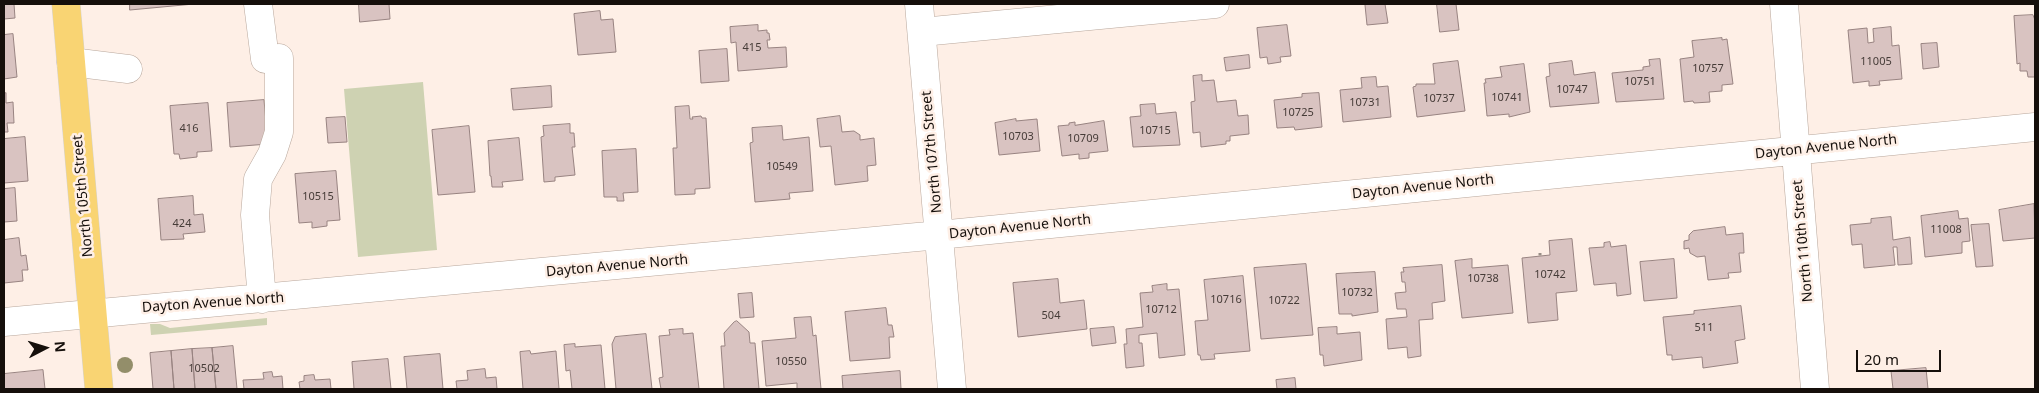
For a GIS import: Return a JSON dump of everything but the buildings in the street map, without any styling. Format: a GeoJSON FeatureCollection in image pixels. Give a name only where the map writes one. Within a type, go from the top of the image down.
{"type":"FeatureCollection","features":[{"type":"Feature","properties":{"kind":"main road","name":"North 105th Street"},"geometry":{"type":"LineString","coordinates":[[66,4],[99,389]]}},
{"type":"Feature","properties":{"kind":"street"},"geometry":{"type":"LineString","coordinates":[[258,4],[272,58],[280,132],[272,154],[258,179],[255,215],[262,299]]}},
{"type":"Feature","properties":{"kind":"street","name":"North 107th Street"},"geometry":{"type":"LineString","coordinates":[[919,4],[952,389]]}},
{"type":"Feature","properties":{"kind":"street"},"geometry":{"type":"LineString","coordinates":[[922,32],[1214,4]]}},
{"type":"Feature","properties":{"kind":"street","name":"North 110th Street"},"geometry":{"type":"LineString","coordinates":[[1784,4],[1815,389]]}},
{"type":"Feature","properties":{"kind":"street"},"geometry":{"type":"LineString","coordinates":[[71,62],[128,69]]}},
{"type":"Feature","properties":{"kind":"street","name":"Dayton Avenue North"},"geometry":{"type":"LineString","coordinates":[[4,322],[939,235],[2035,127]]}},
{"type":"Feature","properties":{"kind":"green space"},"geometry":{"type":"Polygon","coordinates":[[[423,82],[437,250],[358,257],[344,89],[423,82]]]}},
{"type":"Feature","properties":{"kind":"green space"},"geometry":{"type":"Polygon","coordinates":[[[267,318],[267,325],[151,335],[150,324],[160,324],[170,328],[267,318]]]}}]}
